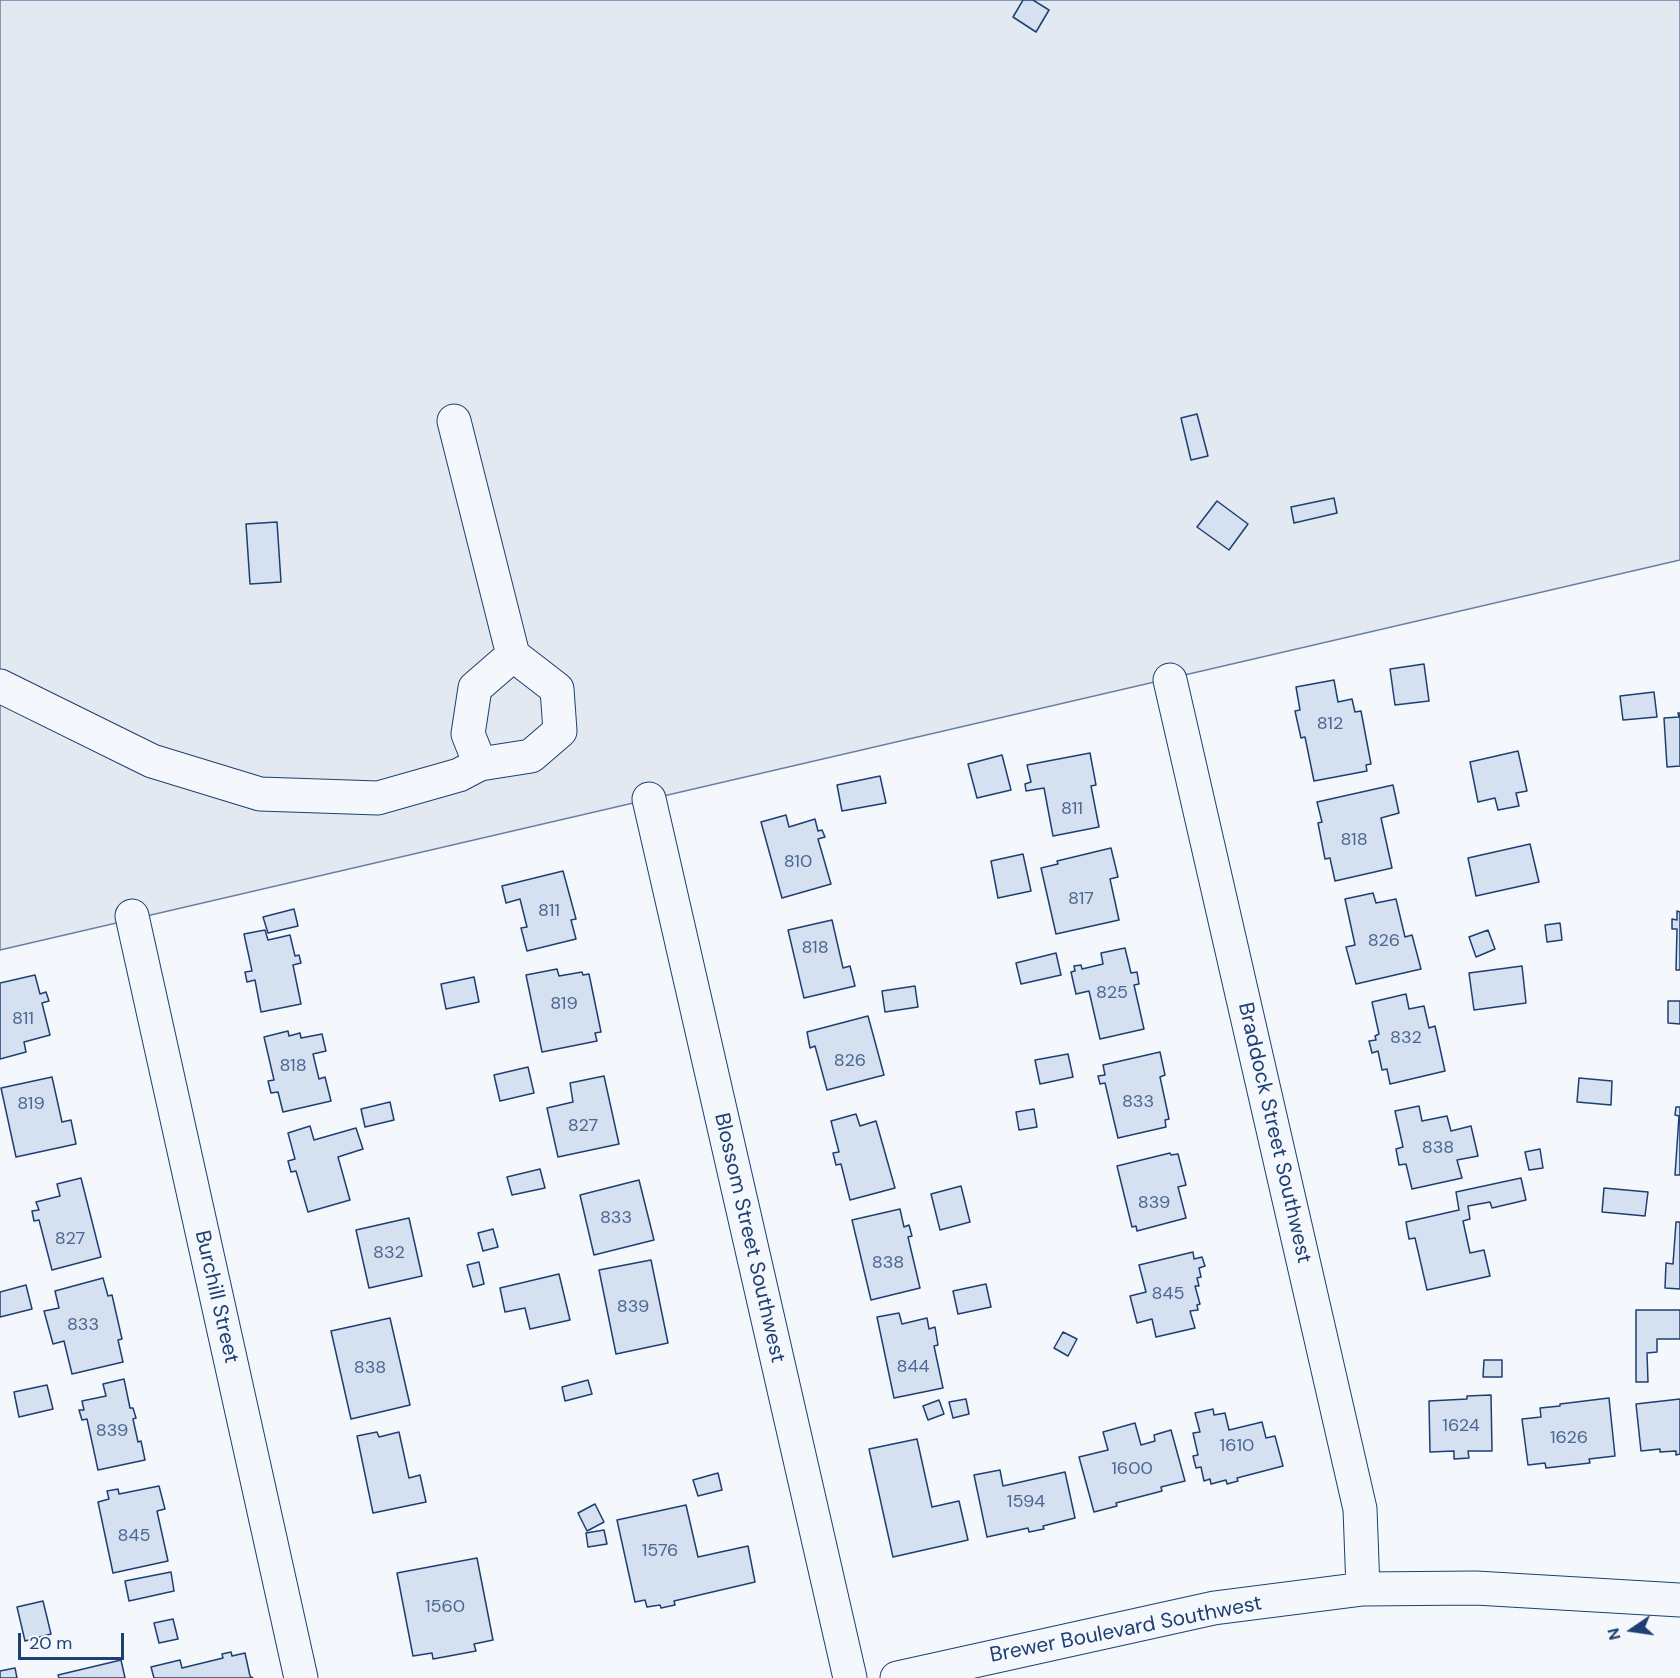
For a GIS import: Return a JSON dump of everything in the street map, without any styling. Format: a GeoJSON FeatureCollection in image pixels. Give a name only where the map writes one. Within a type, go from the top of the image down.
{"type":"FeatureCollection","features":[{"type":"Feature","properties":{"kind":"street"},"geometry":{"type":"LineString","coordinates":[[0,686],[152,761],[260,794],[378,798],[459,775],[480,764],[531,756],[560,731],[557,689],[513,654],[454,421]]}},
{"type":"Feature","properties":{"kind":"street"},"geometry":{"type":"LineString","coordinates":[[480,764],[468,734],[475,688],[513,654]]}},
{"type":"Feature","properties":{"kind":"street","name":"Braddock Street Southwest"},"geometry":{"type":"LineString","coordinates":[[1170,680],[1360,1509],[1363,1589]]}},
{"type":"Feature","properties":{"kind":"street","name":"Blossom Street Southwest"},"geometry":{"type":"LineString","coordinates":[[649,799],[850,1678]]}},
{"type":"Feature","properties":{"kind":"street","name":"Burchill Street"},"geometry":{"type":"LineString","coordinates":[[132,916],[301,1678]]}},
{"type":"Feature","properties":{"kind":"street","name":"Brewer Boulevard Southwest"},"geometry":{"type":"LineString","coordinates":[[897,1678],[1214,1608],[1363,1589],[1476,1588],[1680,1600]]}},
{"type":"Feature","properties":{"kind":"shaded area"},"geometry":{"type":"Polygon","coordinates":[[[0,0],[1680,0],[1680,560],[0,950],[0,0]]]}},
{"type":"Feature","properties":{"kind":"building"},"geometry":{"type":"Polygon","coordinates":[[[1023,0],[1033,0],[1049,10],[1036,32],[1013,17],[1023,0]]]}},
{"type":"Feature","properties":{"kind":"building"},"geometry":{"type":"Polygon","coordinates":[[[1197,414],[1208,456],[1191,460],[1181,418],[1197,414]]]}},
{"type":"Feature","properties":{"kind":"building"},"geometry":{"type":"Polygon","coordinates":[[[1334,498],[1337,513],[1294,523],[1291,507],[1334,498]]]}},
{"type":"Feature","properties":{"kind":"building"},"geometry":{"type":"Polygon","coordinates":[[[1217,501],[1248,524],[1229,550],[1197,527],[1217,501]]]}},
{"type":"Feature","properties":{"kind":"building"},"geometry":{"type":"Polygon","coordinates":[[[277,522],[281,582],[250,584],[246,524],[277,522]]]}},
{"type":"Feature","properties":{"kind":"building"},"geometry":{"type":"Polygon","coordinates":[[[1424,664],[1429,701],[1395,705],[1390,669],[1424,664]]]}},
{"type":"Feature","properties":{"kind":"building"},"geometry":{"type":"Polygon","coordinates":[[[1334,680],[1338,702],[1352,699],[1355,712],[1361,711],[1371,764],[1366,765],[1367,771],[1314,781],[1305,737],[1301,738],[1295,711],[1300,710],[1296,687],[1334,680]]]}},
{"type":"Feature","properties":{"kind":"building"},"geometry":{"type":"Polygon","coordinates":[[[1654,692],[1657,717],[1623,720],[1620,696],[1654,692]]]}},
{"type":"Feature","properties":{"kind":"building"},"geometry":{"type":"Polygon","coordinates":[[[1678,713],[1680,713],[1680,766],[1667,767],[1664,718],[1679,717],[1678,713]]]}},
{"type":"Feature","properties":{"kind":"building"},"geometry":{"type":"Polygon","coordinates":[[[1518,751],[1527,791],[1516,793],[1519,806],[1498,810],[1495,798],[1478,802],[1470,762],[1518,751]]]}},
{"type":"Feature","properties":{"kind":"building"},"geometry":{"type":"Polygon","coordinates":[[[1090,753],[1096,785],[1091,786],[1099,827],[1053,836],[1044,788],[1026,791],[1025,784],[1031,782],[1027,765],[1090,753]]]}},
{"type":"Feature","properties":{"kind":"building"},"geometry":{"type":"Polygon","coordinates":[[[1002,755],[1011,790],[977,798],[968,764],[1002,755]]]}},
{"type":"Feature","properties":{"kind":"building"},"geometry":{"type":"Polygon","coordinates":[[[880,776],[886,803],[842,811],[837,785],[880,776]]]}},
{"type":"Feature","properties":{"kind":"building"},"geometry":{"type":"Polygon","coordinates":[[[1393,785],[1399,813],[1381,818],[1392,868],[1335,881],[1330,858],[1325,859],[1318,823],[1322,822],[1317,802],[1393,785]]]}},
{"type":"Feature","properties":{"kind":"building"},"geometry":{"type":"Polygon","coordinates":[[[786,815],[789,827],[815,819],[818,831],[822,830],[825,837],[818,839],[831,884],[782,898],[761,822],[786,815]]]}},
{"type":"Feature","properties":{"kind":"building"},"geometry":{"type":"Polygon","coordinates":[[[1530,844],[1539,882],[1476,896],[1468,858],[1530,844]]]}},
{"type":"Feature","properties":{"kind":"building"},"geometry":{"type":"Polygon","coordinates":[[[1111,848],[1118,877],[1110,879],[1119,920],[1056,934],[1041,868],[1058,864],[1057,861],[1111,848]]]}},
{"type":"Feature","properties":{"kind":"building"},"geometry":{"type":"Polygon","coordinates":[[[1023,854],[1031,891],[998,898],[991,861],[1023,854]]]}},
{"type":"Feature","properties":{"kind":"building"},"geometry":{"type":"Polygon","coordinates":[[[563,871],[576,919],[571,920],[576,939],[527,951],[521,928],[527,927],[520,899],[506,903],[502,886],[563,871]]]}},
{"type":"Feature","properties":{"kind":"building"},"geometry":{"type":"Polygon","coordinates":[[[1373,893],[1376,903],[1396,899],[1405,937],[1412,935],[1421,969],[1356,984],[1346,947],[1355,945],[1345,899],[1373,893]]]}},
{"type":"Feature","properties":{"kind":"building"},"geometry":{"type":"Polygon","coordinates":[[[294,909],[298,926],[268,933],[263,917],[294,909]]]}},
{"type":"Feature","properties":{"kind":"building"},"geometry":{"type":"Polygon","coordinates":[[[1677,911],[1680,912],[1680,970],[1676,970],[1677,929],[1672,929],[1672,919],[1677,920],[1677,911]]]}},
{"type":"Feature","properties":{"kind":"building"},"geometry":{"type":"Polygon","coordinates":[[[832,920],[843,968],[850,966],[855,986],[804,998],[788,930],[832,920]]]}},
{"type":"Feature","properties":{"kind":"building"},"geometry":{"type":"Polygon","coordinates":[[[1560,923],[1562,940],[1547,942],[1545,925],[1560,923]]]}},
{"type":"Feature","properties":{"kind":"building"},"geometry":{"type":"Polygon","coordinates":[[[265,930],[268,940],[290,935],[295,956],[299,955],[301,963],[293,965],[301,1004],[261,1012],[255,980],[247,982],[245,972],[252,971],[244,934],[265,930]]]}},
{"type":"Feature","properties":{"kind":"building"},"geometry":{"type":"Polygon","coordinates":[[[1488,930],[1495,949],[1476,957],[1469,937],[1488,930]]]}},
{"type":"Feature","properties":{"kind":"building"},"geometry":{"type":"Polygon","coordinates":[[[1125,948],[1131,973],[1137,972],[1139,984],[1134,985],[1144,1029],[1100,1039],[1089,991],[1076,994],[1071,972],[1075,971],[1074,966],[1081,965],[1082,969],[1103,964],[1101,953],[1125,948]]]}},
{"type":"Feature","properties":{"kind":"building"},"geometry":{"type":"Polygon","coordinates":[[[1056,953],[1061,975],[1021,984],[1016,963],[1056,953]]]}},
{"type":"Feature","properties":{"kind":"building"},"geometry":{"type":"Polygon","coordinates":[[[1522,966],[1526,1003],[1474,1010],[1469,973],[1522,966]]]}},
{"type":"Feature","properties":{"kind":"building"},"geometry":{"type":"Polygon","coordinates":[[[557,969],[559,976],[582,972],[583,975],[589,974],[601,1032],[595,1033],[597,1041],[542,1052],[526,975],[557,969]]]}},
{"type":"Feature","properties":{"kind":"building"},"geometry":{"type":"Polygon","coordinates":[[[35,975],[40,994],[46,992],[49,1001],[42,1003],[50,1035],[24,1042],[26,1052],[0,1059],[0,983],[35,975]]]}},
{"type":"Feature","properties":{"kind":"building"},"geometry":{"type":"Polygon","coordinates":[[[474,977],[479,1002],[446,1009],[441,984],[474,977]]]}},
{"type":"Feature","properties":{"kind":"building"},"geometry":{"type":"Polygon","coordinates":[[[915,986],[918,1007],[885,1012],[882,991],[915,986]]]}},
{"type":"Feature","properties":{"kind":"building"},"geometry":{"type":"Polygon","coordinates":[[[1406,994],[1409,1009],[1424,1006],[1429,1028],[1435,1026],[1445,1071],[1390,1084],[1387,1069],[1382,1070],[1378,1051],[1372,1053],[1369,1041],[1376,1040],[1375,1036],[1379,1034],[1372,1002],[1406,994]]]}},
{"type":"Feature","properties":{"kind":"building"},"geometry":{"type":"Polygon","coordinates":[[[1668,1001],[1680,1001],[1680,1024],[1668,1023],[1668,1001]]]}},
{"type":"Feature","properties":{"kind":"building"},"geometry":{"type":"Polygon","coordinates":[[[868,1016],[884,1075],[827,1090],[815,1046],[810,1048],[807,1032],[868,1016]]]}},
{"type":"Feature","properties":{"kind":"building"},"geometry":{"type":"Polygon","coordinates":[[[288,1031],[289,1036],[300,1033],[301,1038],[322,1034],[326,1051],[313,1054],[319,1079],[325,1077],[331,1101],[283,1112],[278,1092],[271,1093],[268,1081],[274,1080],[264,1037],[288,1031]]]}},
{"type":"Feature","properties":{"kind":"building"},"geometry":{"type":"Polygon","coordinates":[[[1160,1052],[1165,1075],[1160,1077],[1169,1119],[1165,1120],[1166,1127],[1118,1138],[1105,1083],[1100,1084],[1098,1076],[1105,1075],[1103,1065],[1160,1052]]]}},
{"type":"Feature","properties":{"kind":"building"},"geometry":{"type":"Polygon","coordinates":[[[1068,1054],[1073,1077],[1040,1084],[1035,1060],[1068,1054]]]}},
{"type":"Feature","properties":{"kind":"building"},"geometry":{"type":"Polygon","coordinates":[[[528,1067],[534,1093],[500,1101],[494,1075],[528,1067]]]}},
{"type":"Feature","properties":{"kind":"building"},"geometry":{"type":"Polygon","coordinates":[[[604,1076],[619,1144],[558,1157],[547,1108],[573,1102],[570,1083],[604,1076]]]}},
{"type":"Feature","properties":{"kind":"building"},"geometry":{"type":"Polygon","coordinates":[[[52,1077],[62,1122],[71,1120],[76,1144],[16,1157],[1,1088],[52,1077]]]}},
{"type":"Feature","properties":{"kind":"building"},"geometry":{"type":"Polygon","coordinates":[[[1579,1078],[1612,1081],[1611,1105],[1577,1102],[1579,1078]]]}},
{"type":"Feature","properties":{"kind":"building"},"geometry":{"type":"Polygon","coordinates":[[[390,1102],[394,1120],[365,1127],[361,1109],[390,1102]]]}},
{"type":"Feature","properties":{"kind":"building"},"geometry":{"type":"Polygon","coordinates":[[[1419,1106],[1422,1121],[1447,1116],[1451,1131],[1471,1126],[1478,1156],[1457,1160],[1462,1178],[1412,1189],[1406,1164],[1399,1165],[1396,1149],[1403,1147],[1395,1111],[1419,1106]]]}},
{"type":"Feature","properties":{"kind":"building"},"geometry":{"type":"Polygon","coordinates":[[[1676,1107],[1680,1107],[1680,1175],[1675,1175],[1679,1116],[1675,1115],[1676,1107]]]}},
{"type":"Feature","properties":{"kind":"building"},"geometry":{"type":"Polygon","coordinates":[[[1034,1109],[1037,1127],[1019,1130],[1016,1112],[1034,1109]]]}},
{"type":"Feature","properties":{"kind":"building"},"geometry":{"type":"Polygon","coordinates":[[[856,1114],[860,1126],[876,1121],[895,1188],[850,1200],[841,1164],[836,1165],[833,1153],[839,1152],[831,1121],[856,1114]]]}},
{"type":"Feature","properties":{"kind":"building"},"geometry":{"type":"Polygon","coordinates":[[[310,1126],[314,1140],[356,1128],[363,1149],[338,1157],[350,1200],[308,1212],[296,1171],[291,1172],[288,1161],[295,1159],[288,1133],[310,1126]]]}},
{"type":"Feature","properties":{"kind":"building"},"geometry":{"type":"Polygon","coordinates":[[[1540,1149],[1543,1168],[1529,1170],[1525,1152],[1540,1149]]]}},
{"type":"Feature","properties":{"kind":"building"},"geometry":{"type":"Polygon","coordinates":[[[1170,1153],[1171,1155],[1178,1154],[1186,1185],[1178,1187],[1186,1218],[1137,1231],[1136,1226],[1132,1227],[1117,1166],[1170,1153]]]}},
{"type":"Feature","properties":{"kind":"building"},"geometry":{"type":"Polygon","coordinates":[[[540,1169],[545,1188],[512,1195],[507,1177],[540,1169]]]}},
{"type":"Feature","properties":{"kind":"building"},"geometry":{"type":"Polygon","coordinates":[[[81,1178],[101,1257],[52,1270],[39,1220],[34,1221],[32,1211],[39,1210],[36,1202],[60,1196],[57,1184],[81,1178]]]}},
{"type":"Feature","properties":{"kind":"building"},"geometry":{"type":"Polygon","coordinates":[[[1521,1178],[1526,1200],[1492,1208],[1490,1202],[1468,1206],[1470,1219],[1463,1221],[1470,1253],[1484,1250],[1490,1276],[1427,1290],[1415,1238],[1409,1239],[1406,1222],[1459,1210],[1456,1192],[1521,1178]]]}},
{"type":"Feature","properties":{"kind":"building"},"geometry":{"type":"Polygon","coordinates":[[[639,1180],[654,1240],[594,1255],[580,1195],[639,1180]]]}},
{"type":"Feature","properties":{"kind":"building"},"geometry":{"type":"Polygon","coordinates":[[[961,1186],[970,1222],[940,1230],[931,1194],[961,1186]]]}},
{"type":"Feature","properties":{"kind":"building"},"geometry":{"type":"Polygon","coordinates":[[[1604,1188],[1648,1192],[1645,1216],[1602,1212],[1604,1188]]]}},
{"type":"Feature","properties":{"kind":"building"},"geometry":{"type":"Polygon","coordinates":[[[900,1209],[904,1227],[909,1225],[912,1236],[908,1237],[920,1288],[871,1300],[852,1220],[900,1209]]]}},
{"type":"Feature","properties":{"kind":"building"},"geometry":{"type":"Polygon","coordinates":[[[409,1218],[422,1276],[369,1288],[356,1230],[409,1218]]]}},
{"type":"Feature","properties":{"kind":"building"},"geometry":{"type":"Polygon","coordinates":[[[1676,1222],[1680,1222],[1680,1289],[1665,1288],[1666,1263],[1673,1264],[1676,1222]]]}},
{"type":"Feature","properties":{"kind":"building"},"geometry":{"type":"Polygon","coordinates":[[[493,1229],[498,1247],[483,1251],[478,1233],[493,1229]]]}},
{"type":"Feature","properties":{"kind":"building"},"geometry":{"type":"Polygon","coordinates":[[[1193,1252],[1194,1259],[1202,1257],[1205,1266],[1199,1268],[1201,1277],[1197,1278],[1199,1286],[1195,1286],[1200,1304],[1197,1305],[1198,1310],[1190,1311],[1195,1328],[1156,1337],[1152,1319],[1137,1323],[1130,1296],[1146,1292],[1139,1265],[1193,1252]]]}},
{"type":"Feature","properties":{"kind":"building"},"geometry":{"type":"Polygon","coordinates":[[[651,1260],[668,1343],[616,1354],[599,1270],[651,1260]]]}},
{"type":"Feature","properties":{"kind":"building"},"geometry":{"type":"Polygon","coordinates":[[[479,1262],[484,1284],[473,1287],[467,1265],[479,1262]]]}},
{"type":"Feature","properties":{"kind":"building"},"geometry":{"type":"Polygon","coordinates":[[[559,1274],[570,1320],[530,1329],[525,1308],[505,1312],[500,1288],[559,1274]]]}},
{"type":"Feature","properties":{"kind":"building"},"geometry":{"type":"Polygon","coordinates":[[[103,1278],[108,1296],[112,1295],[122,1339],[118,1340],[123,1362],[72,1374],[64,1341],[53,1344],[44,1311],[59,1308],[55,1291],[103,1278]]]}},
{"type":"Feature","properties":{"kind":"building"},"geometry":{"type":"Polygon","coordinates":[[[986,1284],[991,1307],[958,1314],[953,1291],[986,1284]]]}},
{"type":"Feature","properties":{"kind":"building"},"geometry":{"type":"Polygon","coordinates":[[[26,1285],[32,1309],[0,1317],[0,1292],[26,1285]]]}},
{"type":"Feature","properties":{"kind":"building"},"geometry":{"type":"Polygon","coordinates":[[[1636,1310],[1680,1310],[1680,1339],[1657,1339],[1657,1352],[1647,1353],[1648,1382],[1636,1382],[1636,1310]]]}},
{"type":"Feature","properties":{"kind":"building"},"geometry":{"type":"Polygon","coordinates":[[[899,1313],[902,1324],[927,1318],[929,1329],[935,1327],[938,1345],[934,1346],[943,1388],[894,1398],[877,1317],[899,1313]]]}},
{"type":"Feature","properties":{"kind":"building"},"geometry":{"type":"Polygon","coordinates":[[[390,1318],[410,1405],[351,1419],[331,1331],[390,1318]]]}},
{"type":"Feature","properties":{"kind":"building"},"geometry":{"type":"Polygon","coordinates":[[[1063,1332],[1077,1339],[1068,1356],[1054,1348],[1063,1332]]]}},
{"type":"Feature","properties":{"kind":"building"},"geometry":{"type":"Polygon","coordinates":[[[1484,1360],[1502,1360],[1502,1377],[1483,1377],[1484,1360]]]}},
{"type":"Feature","properties":{"kind":"building"},"geometry":{"type":"Polygon","coordinates":[[[124,1379],[130,1408],[133,1408],[136,1418],[133,1419],[138,1442],[141,1441],[145,1460],[98,1470],[87,1419],[82,1420],[79,1410],[84,1410],[82,1401],[106,1396],[103,1384],[124,1379]]]}},
{"type":"Feature","properties":{"kind":"building"},"geometry":{"type":"Polygon","coordinates":[[[588,1380],[592,1394],[565,1401],[562,1387],[588,1380]]]}},
{"type":"Feature","properties":{"kind":"building"},"geometry":{"type":"Polygon","coordinates":[[[47,1385],[53,1409],[19,1417],[14,1392],[47,1385]]]}},
{"type":"Feature","properties":{"kind":"building"},"geometry":{"type":"Polygon","coordinates":[[[1491,1395],[1492,1451],[1468,1451],[1469,1458],[1454,1459],[1454,1451],[1430,1452],[1429,1401],[1491,1395]]]}},
{"type":"Feature","properties":{"kind":"building"},"geometry":{"type":"Polygon","coordinates":[[[1609,1398],[1615,1456],[1589,1459],[1590,1463],[1546,1468],[1545,1463],[1528,1465],[1522,1419],[1541,1417],[1540,1408],[1609,1398]]]}},
{"type":"Feature","properties":{"kind":"building"},"geometry":{"type":"Polygon","coordinates":[[[966,1399],[969,1414],[953,1418],[949,1402],[966,1399]]]}},
{"type":"Feature","properties":{"kind":"building"},"geometry":{"type":"Polygon","coordinates":[[[1680,1399],[1680,1454],[1676,1455],[1676,1451],[1660,1452],[1660,1449],[1641,1451],[1636,1404],[1680,1399]]]}},
{"type":"Feature","properties":{"kind":"building"},"geometry":{"type":"Polygon","coordinates":[[[939,1400],[944,1414],[928,1420],[923,1406],[939,1400]]]}},
{"type":"Feature","properties":{"kind":"building"},"geometry":{"type":"Polygon","coordinates":[[[1213,1409],[1214,1415],[1225,1413],[1229,1430],[1262,1422],[1266,1438],[1275,1436],[1283,1466],[1237,1478],[1238,1481],[1227,1484],[1226,1480],[1211,1484],[1210,1479],[1204,1481],[1201,1467],[1196,1468],[1193,1456],[1198,1455],[1193,1433],[1200,1432],[1195,1413],[1213,1409]]]}},
{"type":"Feature","properties":{"kind":"building"},"geometry":{"type":"Polygon","coordinates":[[[1135,1423],[1141,1445],[1155,1441],[1154,1435],[1171,1430],[1185,1481],[1161,1487],[1162,1491],[1116,1503],[1117,1506],[1094,1512],[1079,1457],[1108,1450],[1103,1432],[1135,1423]]]}},
{"type":"Feature","properties":{"kind":"building"},"geometry":{"type":"Polygon","coordinates":[[[377,1432],[379,1437],[399,1432],[409,1478],[420,1475],[426,1502],[373,1513],[357,1436],[377,1432]]]}},
{"type":"Feature","properties":{"kind":"building"},"geometry":{"type":"Polygon","coordinates":[[[917,1439],[932,1507],[959,1501],[968,1540],[893,1557],[869,1449],[917,1439]]]}},
{"type":"Feature","properties":{"kind":"building"},"geometry":{"type":"Polygon","coordinates":[[[1000,1470],[1003,1486],[1065,1472],[1075,1518],[1043,1526],[1044,1529],[1029,1532],[1028,1528],[987,1537],[974,1475],[1000,1470]]]}},
{"type":"Feature","properties":{"kind":"building"},"geometry":{"type":"Polygon","coordinates":[[[718,1473],[722,1490],[698,1496],[693,1480],[718,1473]]]}},
{"type":"Feature","properties":{"kind":"building"},"geometry":{"type":"Polygon","coordinates":[[[159,1486],[165,1509],[157,1511],[168,1561],[113,1573],[98,1502],[109,1499],[107,1491],[118,1489],[119,1494],[159,1486]]]}},
{"type":"Feature","properties":{"kind":"building"},"geometry":{"type":"Polygon","coordinates":[[[595,1504],[604,1522],[587,1531],[578,1513],[595,1504]]]}},
{"type":"Feature","properties":{"kind":"building"},"geometry":{"type":"Polygon","coordinates":[[[686,1505],[698,1557],[748,1546],[755,1582],[674,1601],[675,1605],[661,1608],[660,1605],[647,1607],[645,1600],[635,1602],[617,1520],[686,1505]]]}},
{"type":"Feature","properties":{"kind":"building"},"geometry":{"type":"Polygon","coordinates":[[[604,1530],[607,1544],[588,1547],[586,1533],[604,1530]]]}},
{"type":"Feature","properties":{"kind":"building"},"geometry":{"type":"Polygon","coordinates":[[[477,1558],[493,1640],[474,1644],[476,1651],[433,1659],[432,1653],[413,1656],[397,1573],[477,1558]]]}},
{"type":"Feature","properties":{"kind":"building"},"geometry":{"type":"Polygon","coordinates":[[[171,1572],[174,1591],[129,1601],[125,1581],[171,1572]]]}},
{"type":"Feature","properties":{"kind":"building"},"geometry":{"type":"Polygon","coordinates":[[[43,1601],[51,1634],[25,1641],[17,1607],[43,1601]]]}},
{"type":"Feature","properties":{"kind":"building"},"geometry":{"type":"Polygon","coordinates":[[[173,1619],[178,1639],[159,1643],[154,1623],[173,1619]]]}},
{"type":"Feature","properties":{"kind":"building"},"geometry":{"type":"Polygon","coordinates":[[[231,1652],[232,1656],[245,1653],[250,1676],[253,1678],[154,1678],[151,1667],[180,1660],[182,1668],[223,1658],[222,1654],[231,1652]]]}},
{"type":"Feature","properties":{"kind":"building"},"geometry":{"type":"Polygon","coordinates":[[[121,1660],[125,1678],[59,1678],[58,1675],[121,1660]]]}},
{"type":"Feature","properties":{"kind":"building"},"geometry":{"type":"Polygon","coordinates":[[[15,1668],[17,1678],[0,1678],[0,1671],[15,1668]]]}}]}
